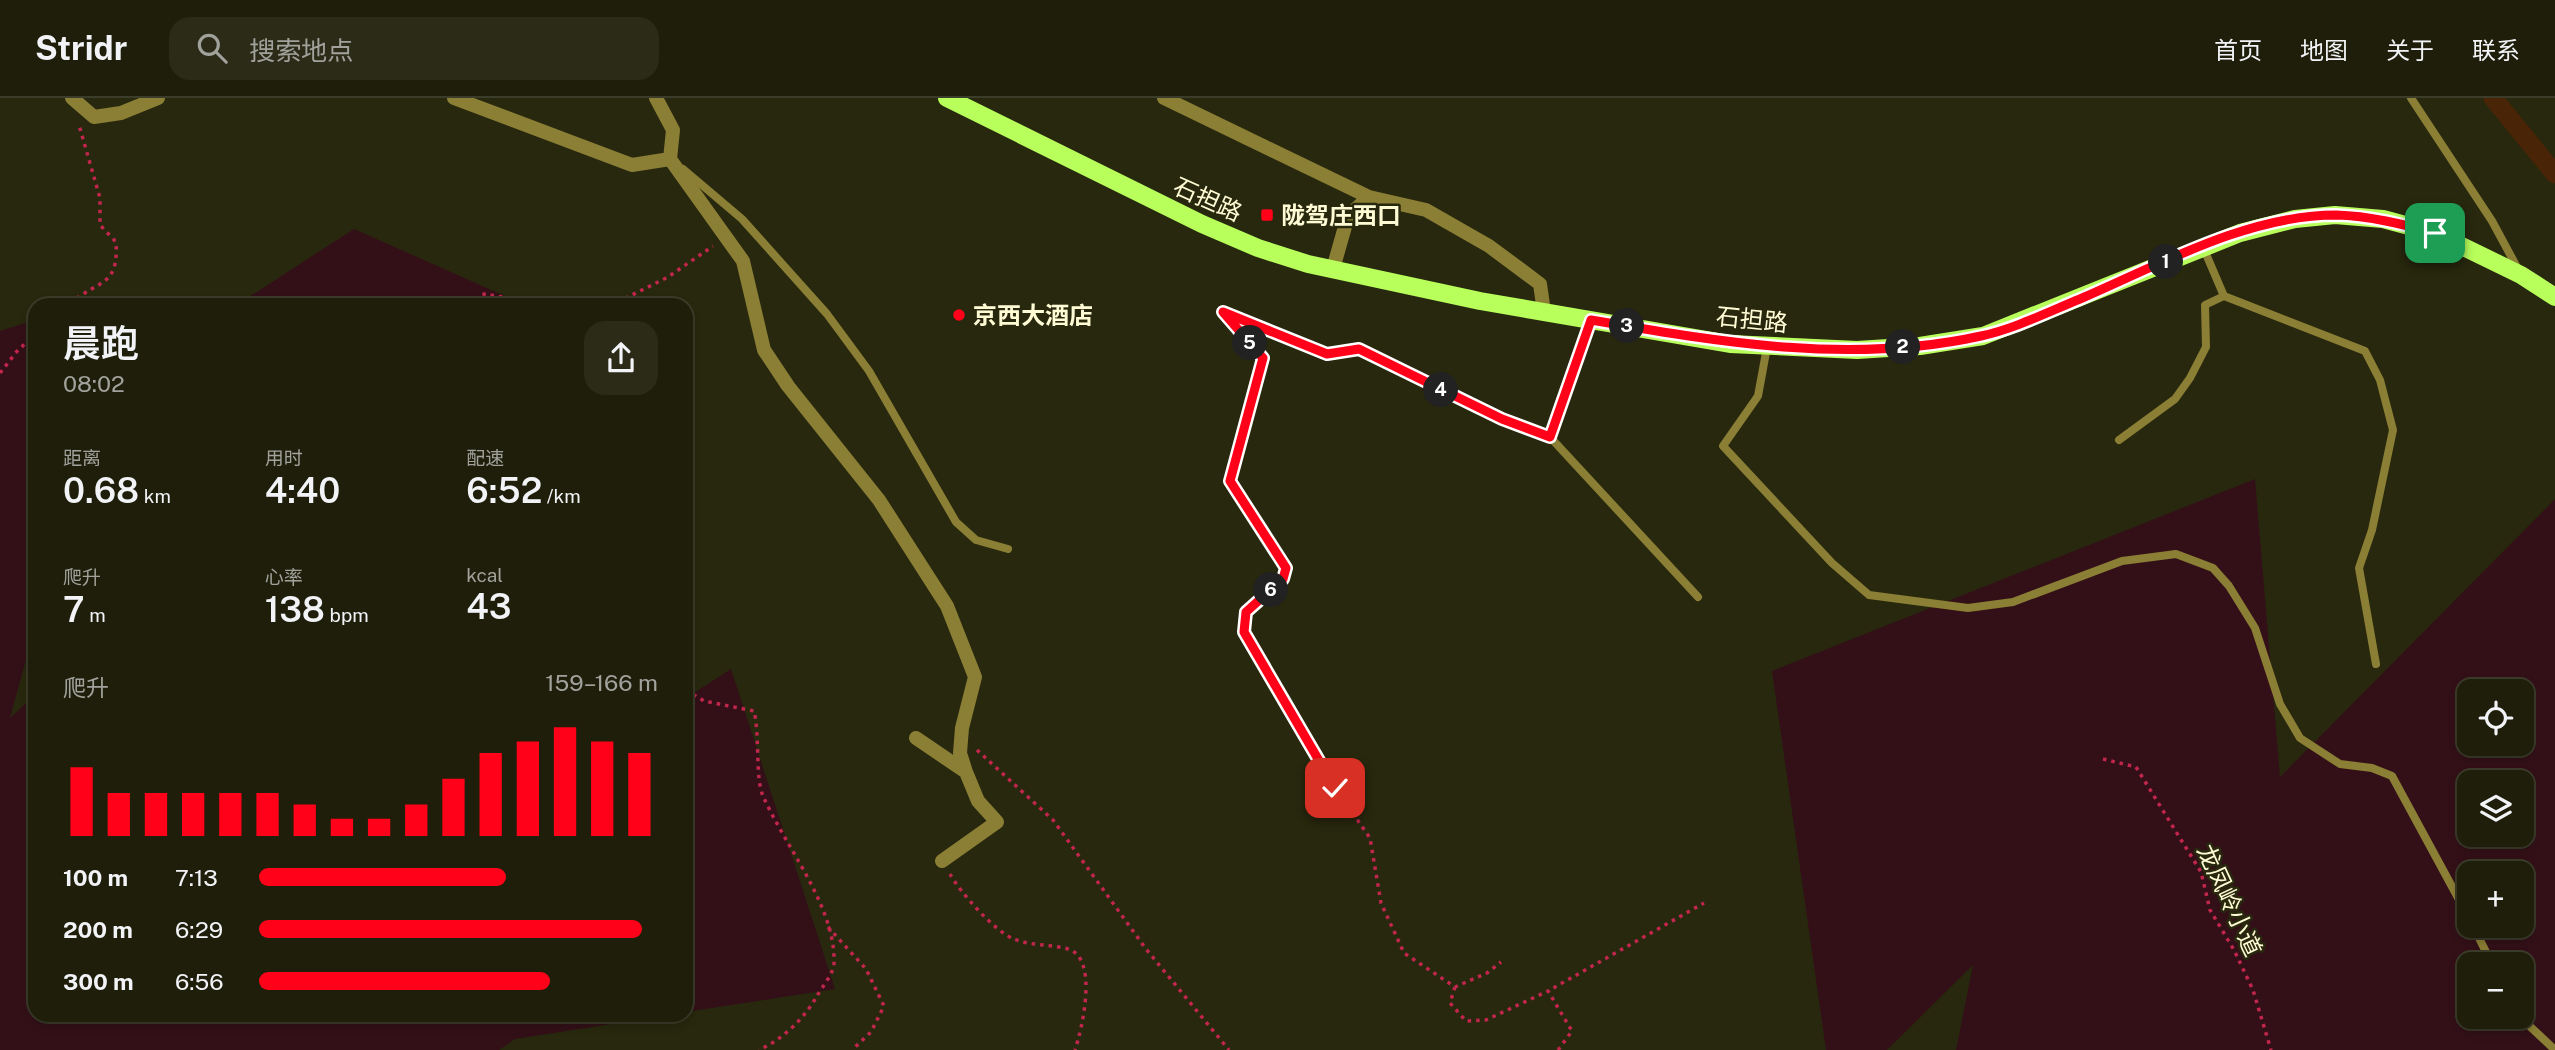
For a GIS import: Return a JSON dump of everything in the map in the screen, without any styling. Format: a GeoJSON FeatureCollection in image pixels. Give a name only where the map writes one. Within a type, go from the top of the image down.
{"type":"FeatureCollection","features":[{"type":"Feature","properties":{"kind":"main road","name":"石担路"},"geometry":{"type":"LineString","coordinates":[[947,98],[1202,224],[1258,248],[1333,269],[1544,312],[1730,344],[1857,350],[1920,346],[1983,336],[2044,314],[2203,247],[2295,219],[2335,215],[2383,219],[2435,233],[2522,275],[2555,297]]}},
{"type":"Feature","properties":{"kind":"street"},"geometry":{"type":"LineString","coordinates":[[73,100],[94,117],[121,113],[158,98]]}},
{"type":"Feature","properties":{"kind":"street"},"geometry":{"type":"LineString","coordinates":[[454,98],[632,165],[670,159]]}},
{"type":"Feature","properties":{"kind":"street"},"geometry":{"type":"LineString","coordinates":[[656,98],[673,130],[670,159],[743,261],[764,350],[788,386],[879,500],[947,606],[975,677],[960,753],[978,801],[997,822],[942,861]]}},
{"type":"Feature","properties":{"kind":"street"},"geometry":{"type":"LineString","coordinates":[[1164,98],[1369,197],[1426,210],[1489,246],[1540,284],[1544,312]]}},
{"type":"Feature","properties":{"kind":"street"},"geometry":{"type":"LineString","coordinates":[[1333,269],[1348,216],[1369,197]]}},
{"type":"Feature","properties":{"kind":"street"},"geometry":{"type":"LineString","coordinates":[[916,738],[966,772]]}},
{"type":"Feature","properties":{"kind":"lane"},"geometry":{"type":"LineString","coordinates":[[2411,98],[2492,221],[2522,275]]}},
{"type":"Feature","properties":{"kind":"lane"},"geometry":{"type":"LineString","coordinates":[[670,159],[742,219],[827,314],[869,371],[956,522],[976,540],[1009,549]]}},
{"type":"Feature","properties":{"kind":"lane"},"geometry":{"type":"LineString","coordinates":[[2203,247],[2224,296],[2365,351],[2380,380],[2393,430],[2372,530],[2359,568],[2375,664]]}},
{"type":"Feature","properties":{"kind":"lane"},"geometry":{"type":"LineString","coordinates":[[2119,440],[2175,399],[2206,347],[2204,305],[2224,296]]}},
{"type":"Feature","properties":{"kind":"lane"},"geometry":{"type":"LineString","coordinates":[[1230,481],[1263,358],[1223,312],[1327,354],[1359,349],[1502,419],[1550,437],[1698,597]]}},
{"type":"Feature","properties":{"kind":"lane"},"geometry":{"type":"LineString","coordinates":[[1550,437],[1591,320]]}},
{"type":"Feature","properties":{"kind":"lane"},"geometry":{"type":"LineString","coordinates":[[1767,347],[1758,396],[1723,446],[1832,563],[1869,594],[1968,608],[2013,602],[2122,561],[2176,554],[2213,568],[2255,628],[2280,704],[2300,738],[2340,764],[2372,768],[2392,776],[2457,896]]}},
{"type":"Feature","properties":{"kind":"lane"},"geometry":{"type":"LineString","coordinates":[[2533,1029],[2555,1050]]}},
{"type":"Feature","properties":{"kind":"path"},"geometry":{"type":"LineString","coordinates":[[73,100],[100,198],[100,225],[116,242],[117,265],[107,281],[79,298]]}},
{"type":"Feature","properties":{"kind":"path"},"geometry":{"type":"LineString","coordinates":[[626,298],[668,277],[726,237]]}},
{"type":"Feature","properties":{"kind":"path"},"geometry":{"type":"LineString","coordinates":[[485,298],[484,294],[508,298]]}},
{"type":"Feature","properties":{"kind":"path"},"geometry":{"type":"LineString","coordinates":[[0,373],[28,341]]}},
{"type":"Feature","properties":{"kind":"path"},"geometry":{"type":"LineString","coordinates":[[1230,481],[1286,568],[1283,579],[1246,612],[1244,632],[1335,788],[1370,838],[1381,903],[1404,953],[1455,987]]}},
{"type":"Feature","properties":{"kind":"path"},"geometry":{"type":"LineString","coordinates":[[693,694],[704,701],[754,711],[760,733],[762,793],[818,900],[827,926],[834,965],[809,1010],[775,1043],[759,1050]]}},
{"type":"Feature","properties":{"kind":"path"},"geometry":{"type":"LineString","coordinates":[[961,739],[993,762],[1053,820],[1146,949],[1229,1050]]}},
{"type":"Feature","properties":{"kind":"path","name":"龙凤岭小道"},"geometry":{"type":"LineString","coordinates":[[2103,759],[2136,767],[2201,872],[2210,910],[2234,950],[2253,990],[2271,1050]]}},
{"type":"Feature","properties":{"kind":"path"},"geometry":{"type":"LineString","coordinates":[[942,861],[961,894],[1012,938],[1070,949],[1080,960],[1086,983],[1085,1019],[1075,1050]]}},
{"type":"Feature","properties":{"kind":"path"},"geometry":{"type":"LineString","coordinates":[[1501,962],[1487,973],[1455,987],[1450,1003],[1466,1021],[1486,1020],[1548,991],[1704,903]]}},
{"type":"Feature","properties":{"kind":"path"},"geometry":{"type":"LineString","coordinates":[[827,926],[866,969],[884,1006],[871,1032],[852,1050]]}},
{"type":"Feature","properties":{"kind":"path"},"geometry":{"type":"LineString","coordinates":[[1548,991],[1572,1031],[1558,1050]]}},
{"type":"Feature","properties":{"kind":"shaded area"},"geometry":{"type":"Polygon","coordinates":[[[354,229],[509,298],[247,298],[354,229]]]}},
{"type":"Feature","properties":{"kind":"shaded area"},"geometry":{"type":"Polygon","coordinates":[[[28,322],[28,652],[10,718],[28,701],[28,1022],[624,1022],[515,1039],[499,1050],[0,1050],[0,331],[28,322]]]}},
{"type":"Feature","properties":{"kind":"shaded area"},"geometry":{"type":"Polygon","coordinates":[[[2255,479],[2280,777],[2555,499],[2555,1050],[1956,1050],[1973,965],[1887,1050],[1826,1050],[1772,671],[2255,479]]]}},
{"type":"Feature","properties":{"kind":"shaded area"},"geometry":{"type":"Polygon","coordinates":[[[731,669],[835,989],[693,1011],[693,693],[731,669]]]}},
{"type":"Feature","properties":{"kind":"waterway"},"geometry":{"type":"LineString","coordinates":[[2493,98],[2555,174]]}},
{"type":"Feature","properties":{"kind":"place","name":"陇驾庄西口"},"geometry":{"type":"Point","coordinates":[1267,215]}},
{"type":"Feature","properties":{"kind":"place","name":"京西大酒店"},"geometry":{"type":"Point","coordinates":[959,315]}},
{"type":"Feature","properties":{"kind":"route"},"geometry":{"type":"LineString","coordinates":[[1335,788],[1244,632],[1246,612],[1283,579],[1286,568],[1230,481],[1263,358],[1223,312],[1327,354],[1359,349],[1502,419],[1550,437],[1591,320],[1730,344],[1857,350],[1920,346],[1983,336],[2044,314],[2189,252],[2240,233],[2295,219],[2335,215],[2383,219],[2435,233]]}}]}
